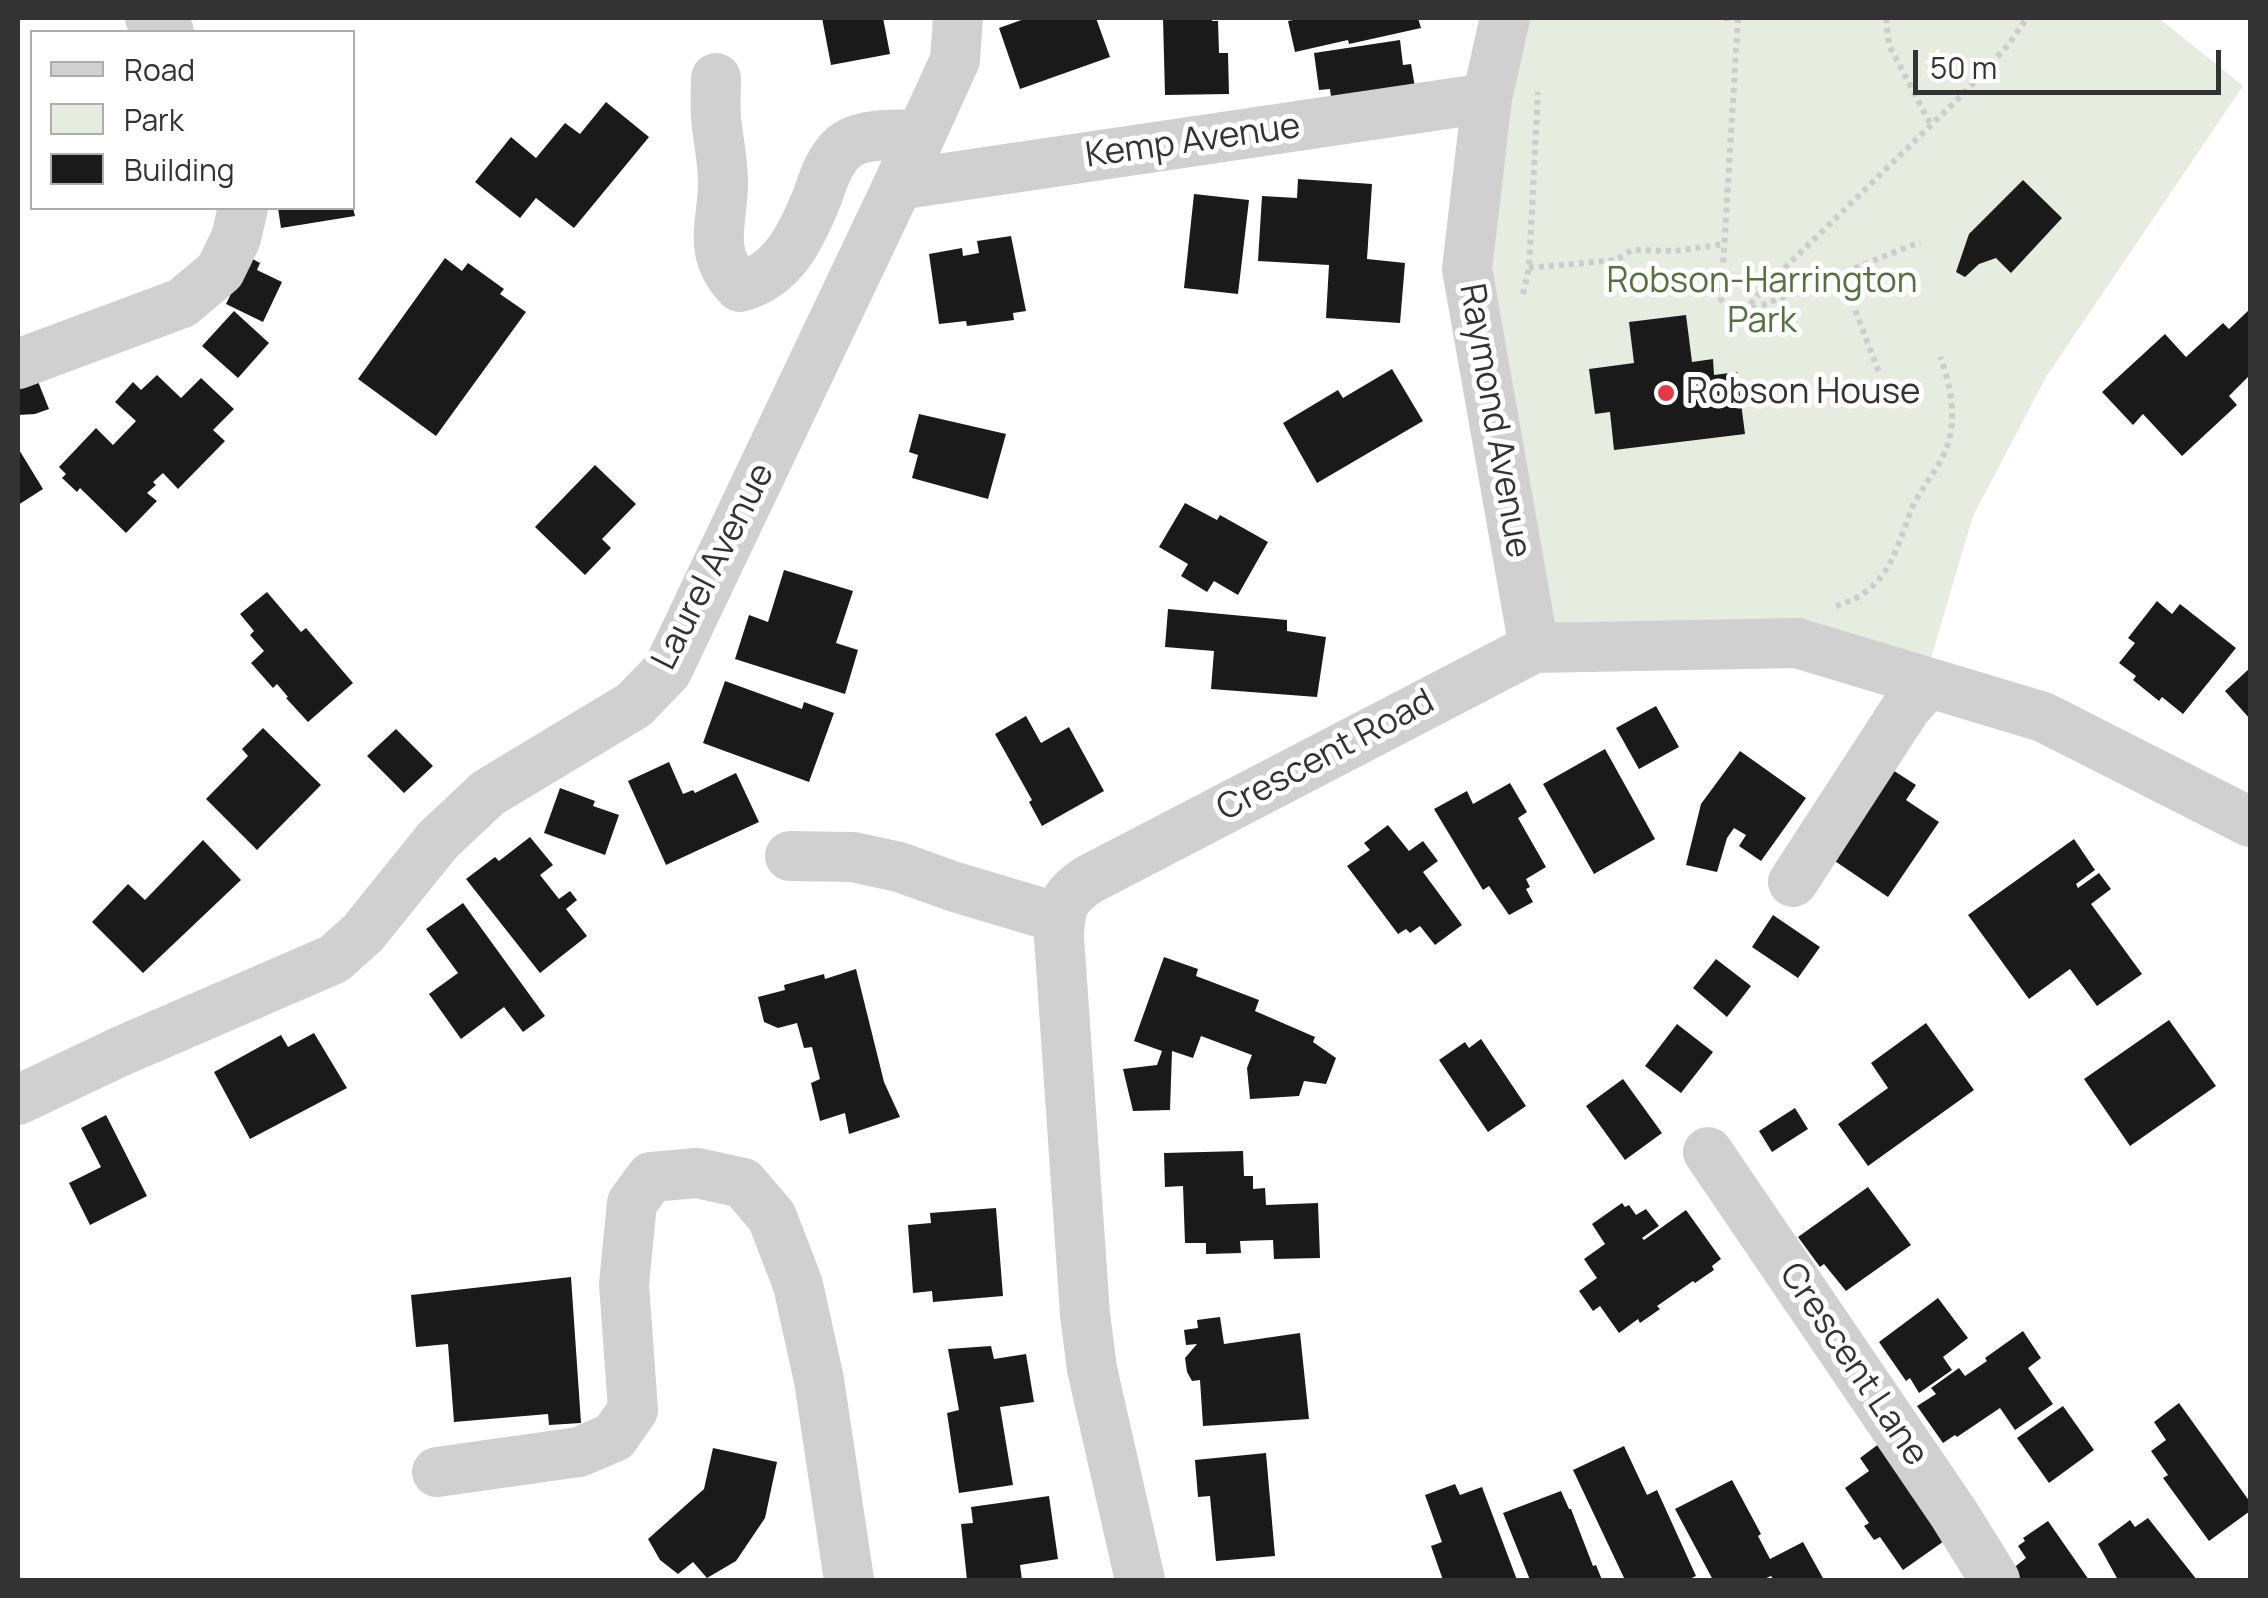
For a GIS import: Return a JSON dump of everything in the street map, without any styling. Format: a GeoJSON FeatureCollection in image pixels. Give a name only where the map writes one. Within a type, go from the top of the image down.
{"type":"FeatureCollection","features":[{"type":"Feature","properties":{"kind":"street","name":"Laurel Avenue"},"geometry":{"type":"LineString","coordinates":[[18,1100],[118,1052],[334,959],[363,933],[438,840],[488,793],[634,705],[667,670],[898,186],[954,60],[958,18]]}},
{"type":"Feature","properties":{"kind":"street","name":"Raymond Avenue"},"geometry":{"type":"LineString","coordinates":[[1505,18],[1487,98],[1467,268],[1534,648]]}},
{"type":"Feature","properties":{"kind":"street"},"geometry":{"type":"LineString","coordinates":[[716,78],[723,184],[719,250],[729,276],[740,288],[759,282],[783,262],[802,230],[828,168],[846,144],[876,136],[921,134]]}},
{"type":"Feature","properties":{"kind":"street","name":"Kemp Avenue"},"geometry":{"type":"LineString","coordinates":[[898,186],[1487,98]]}},
{"type":"Feature","properties":{"kind":"street"},"geometry":{"type":"LineString","coordinates":[[18,364],[182,303],[220,272],[236,238],[243,210]]}},
{"type":"Feature","properties":{"kind":"street","name":"Crescent Road"},"geometry":{"type":"LineString","coordinates":[[1059,918],[1063,902],[1088,880],[1534,648],[1797,644],[2043,717],[2250,822]]}},
{"type":"Feature","properties":{"kind":"street"},"geometry":{"type":"LineString","coordinates":[[1793,882],[1906,708],[1928,682]]}},
{"type":"Feature","properties":{"kind":"street"},"geometry":{"type":"LineString","coordinates":[[790,856],[853,857],[899,867],[1059,918],[1085,1314],[1092,1368],[1140,1580]]}},
{"type":"Feature","properties":{"kind":"street","name":"Crescent Lane"},"geometry":{"type":"LineString","coordinates":[[1708,1152],[1954,1514],[1994,1580]]}},
{"type":"Feature","properties":{"kind":"street"},"geometry":{"type":"LineString","coordinates":[[437,1472],[579,1452],[614,1437],[633,1410],[624,1284],[632,1202],[651,1178],[697,1173],[744,1184],[772,1217],[798,1285],[819,1380],[850,1580]]}},
{"type":"Feature","properties":{"kind":"path"},"geometry":{"type":"LineString","coordinates":[[1724,18],[1740,18],[1722,300],[1732,312],[1744,313],[1920,242]]}},
{"type":"Feature","properties":{"kind":"path"},"geometry":{"type":"LineString","coordinates":[[1886,18],[1890,45],[1931,125]]}},
{"type":"Feature","properties":{"kind":"path"},"geometry":{"type":"LineString","coordinates":[[1744,313],[1763,289],[1998,56],[2027,18]]}},
{"type":"Feature","properties":{"kind":"path"},"geometry":{"type":"LineString","coordinates":[[1523,294],[1529,268],[1538,89]]}},
{"type":"Feature","properties":{"kind":"path"},"geometry":{"type":"LineString","coordinates":[[1529,268],[1616,260],[1632,250],[1675,251],[1724,244]]}},
{"type":"Feature","properties":{"kind":"path"},"geometry":{"type":"LineString","coordinates":[[1841,273],[1880,375]]}},
{"type":"Feature","properties":{"kind":"path"},"geometry":{"type":"LineString","coordinates":[[1824,609],[1844,603],[1882,578],[1898,550],[1914,505],[1947,447],[1951,400],[1940,357]]}},
{"type":"Feature","properties":{"kind":"green space","name":"Robson-Harrington Park"},"geometry":{"type":"Polygon","coordinates":[[[1505,18],[2159,18],[2243,86],[2046,377],[1973,516],[1924,682],[1797,643],[1534,648],[1467,269],[1505,18]]]}},
{"type":"Feature","properties":{"kind":"building"},"geometry":{"type":"Polygon","coordinates":[[[822,18],[883,18],[890,54],[831,65],[822,18]]]}},
{"type":"Feature","properties":{"kind":"building"},"geometry":{"type":"Polygon","coordinates":[[[1027,18],[1096,18],[1110,57],[1020,89],[999,28],[1027,18]]]}},
{"type":"Feature","properties":{"kind":"building"},"geometry":{"type":"Polygon","coordinates":[[[1163,18],[1218,21],[1219,53],[1228,53],[1229,94],[1165,95],[1163,18]]]}},
{"type":"Feature","properties":{"kind":"building"},"geometry":{"type":"Polygon","coordinates":[[[1418,18],[1421,28],[1295,52],[1288,21],[1418,18]]]}},
{"type":"Feature","properties":{"kind":"building"},"geometry":{"type":"Polygon","coordinates":[[[1400,40],[1403,65],[1411,64],[1417,99],[1333,112],[1330,89],[1319,90],[1314,53],[1400,40]]]}},
{"type":"Feature","properties":{"kind":"building"},"geometry":{"type":"Polygon","coordinates":[[[606,102],[649,137],[574,228],[536,198],[520,218],[475,182],[511,137],[536,158],[565,123],[580,134],[606,102]]]}},
{"type":"Feature","properties":{"kind":"building"},"geometry":{"type":"Polygon","coordinates":[[[1298,179],[1372,184],[1367,259],[1405,263],[1400,323],[1326,318],[1329,265],[1258,261],[1262,196],[1297,198],[1298,179]]]}},
{"type":"Feature","properties":{"kind":"building"},"geometry":{"type":"Polygon","coordinates":[[[2023,180],[2062,218],[2011,273],[1996,258],[1979,264],[1965,277],[1956,272],[1969,234],[2023,180]]]}},
{"type":"Feature","properties":{"kind":"building"},"geometry":{"type":"Polygon","coordinates":[[[1194,194],[1249,200],[1238,294],[1184,288],[1194,194]]]}},
{"type":"Feature","properties":{"kind":"building"},"geometry":{"type":"Polygon","coordinates":[[[278,210],[354,210],[355,216],[281,228],[278,210]]]}},
{"type":"Feature","properties":{"kind":"building"},"geometry":{"type":"Polygon","coordinates":[[[1011,236],[1026,311],[1013,313],[1014,320],[967,326],[966,321],[939,324],[929,254],[962,248],[963,256],[979,253],[977,241],[1011,236]]]}},
{"type":"Feature","properties":{"kind":"building"},"geometry":{"type":"Polygon","coordinates":[[[249,257],[260,263],[257,270],[282,282],[263,322],[226,304],[249,257]]]}},
{"type":"Feature","properties":{"kind":"building"},"geometry":{"type":"Polygon","coordinates":[[[445,258],[462,271],[468,263],[504,289],[500,294],[526,312],[436,436],[358,379],[445,258]]]}},
{"type":"Feature","properties":{"kind":"building"},"geometry":{"type":"Polygon","coordinates":[[[2250,309],[2250,375],[2229,396],[2237,405],[2182,456],[2143,414],[2133,425],[2102,392],[2165,334],[2186,357],[2223,323],[2229,329],[2250,309]]]}},
{"type":"Feature","properties":{"kind":"building"},"geometry":{"type":"Polygon","coordinates":[[[234,311],[269,343],[238,378],[202,346],[234,311]]]}},
{"type":"Feature","properties":{"kind":"building","name":"Robson House"},"geometry":{"type":"Polygon","coordinates":[[[1686,315],[1692,362],[1713,359],[1714,375],[1737,372],[1745,434],[1614,450],[1610,412],[1595,414],[1589,369],[1634,363],[1629,322],[1686,315]]]}},
{"type":"Feature","properties":{"kind":"building"},"geometry":{"type":"Polygon","coordinates":[[[1392,369],[1423,421],[1317,483],[1283,423],[1338,390],[1343,398],[1392,369]]]}},
{"type":"Feature","properties":{"kind":"building"},"geometry":{"type":"Polygon","coordinates":[[[157,375],[181,398],[201,378],[234,409],[213,430],[225,441],[178,489],[163,473],[153,482],[156,485],[147,493],[157,501],[126,533],[80,488],[77,492],[62,478],[66,474],[59,467],[96,428],[113,445],[136,421],[115,402],[133,382],[141,390],[157,375]]]}},
{"type":"Feature","properties":{"kind":"building"},"geometry":{"type":"Polygon","coordinates":[[[37,379],[49,409],[18,415],[18,386],[37,379]]]}},
{"type":"Feature","properties":{"kind":"building"},"geometry":{"type":"Polygon","coordinates":[[[919,414],[1006,434],[988,499],[912,478],[918,455],[909,452],[919,414]]]}},
{"type":"Feature","properties":{"kind":"building"},"geometry":{"type":"Polygon","coordinates":[[[18,448],[43,489],[18,505],[18,448]]]}},
{"type":"Feature","properties":{"kind":"building"},"geometry":{"type":"Polygon","coordinates":[[[595,465],[636,504],[602,539],[611,548],[585,575],[535,527],[595,465]]]}},
{"type":"Feature","properties":{"kind":"building"},"geometry":{"type":"Polygon","coordinates":[[[1185,503],[1217,520],[1220,515],[1268,542],[1238,595],[1214,581],[1207,592],[1181,576],[1188,564],[1159,547],[1185,503]]]}},
{"type":"Feature","properties":{"kind":"building"},"geometry":{"type":"Polygon","coordinates":[[[784,570],[853,591],[836,643],[858,650],[845,694],[735,659],[749,615],[768,622],[784,570]]]}},
{"type":"Feature","properties":{"kind":"building"},"geometry":{"type":"Polygon","coordinates":[[[267,592],[301,632],[306,628],[353,683],[308,722],[277,684],[273,688],[251,663],[264,651],[250,635],[254,631],[240,614],[267,592]]]}},
{"type":"Feature","properties":{"kind":"building"},"geometry":{"type":"Polygon","coordinates":[[[2157,601],[2172,614],[2180,604],[2236,648],[2183,714],[2162,697],[2159,701],[2119,663],[2135,643],[2128,638],[2157,601]]]}},
{"type":"Feature","properties":{"kind":"building"},"geometry":{"type":"Polygon","coordinates":[[[1168,609],[1287,620],[1287,631],[1326,637],[1317,697],[1211,689],[1214,651],[1165,647],[1168,609]]]}},
{"type":"Feature","properties":{"kind":"building"},"geometry":{"type":"Polygon","coordinates":[[[2250,668],[2250,719],[2225,691],[2250,668]]]}},
{"type":"Feature","properties":{"kind":"building"},"geometry":{"type":"Polygon","coordinates":[[[725,681],[802,709],[804,702],[834,713],[809,782],[703,743],[725,681]]]}},
{"type":"Feature","properties":{"kind":"building"},"geometry":{"type":"Polygon","coordinates":[[[1656,706],[1679,747],[1639,769],[1616,728],[1656,706]]]}},
{"type":"Feature","properties":{"kind":"building"},"geometry":{"type":"Polygon","coordinates":[[[1026,716],[1041,743],[1069,727],[1104,791],[1042,826],[995,734],[1026,716]]]}},
{"type":"Feature","properties":{"kind":"building"},"geometry":{"type":"Polygon","coordinates":[[[263,728],[321,785],[257,850],[206,799],[248,756],[242,749],[263,728]]]}},
{"type":"Feature","properties":{"kind":"building"},"geometry":{"type":"Polygon","coordinates":[[[396,729],[433,766],[404,793],[367,756],[396,729]]]}},
{"type":"Feature","properties":{"kind":"building"},"geometry":{"type":"Polygon","coordinates":[[[1605,749],[1655,839],[1594,874],[1543,784],[1605,749]]]}},
{"type":"Feature","properties":{"kind":"building"},"geometry":{"type":"Polygon","coordinates":[[[1740,751],[1806,798],[1761,861],[1739,846],[1746,835],[1734,828],[1717,872],[1686,865],[1701,804],[1740,751]]]}},
{"type":"Feature","properties":{"kind":"building"},"geometry":{"type":"Polygon","coordinates":[[[669,762],[683,794],[693,790],[695,793],[736,773],[759,822],[666,865],[628,781],[669,762]]]}},
{"type":"Feature","properties":{"kind":"building"},"geometry":{"type":"Polygon","coordinates":[[[1888,767],[1916,785],[1906,800],[1939,822],[1888,897],[1823,853],[1888,767]]]}},
{"type":"Feature","properties":{"kind":"building"},"geometry":{"type":"Polygon","coordinates":[[[1510,783],[1527,812],[1518,818],[1546,867],[1526,879],[1533,902],[1509,915],[1489,886],[1483,890],[1434,809],[1467,791],[1473,804],[1510,783]]]}},
{"type":"Feature","properties":{"kind":"building"},"geometry":{"type":"Polygon","coordinates":[[[560,788],[619,815],[605,855],[544,833],[560,788]]]}},
{"type":"Feature","properties":{"kind":"building"},"geometry":{"type":"Polygon","coordinates":[[[1388,825],[1409,851],[1423,841],[1438,861],[1423,872],[1462,925],[1435,945],[1420,926],[1410,933],[1406,929],[1398,934],[1347,866],[1370,850],[1364,843],[1388,825]]]}},
{"type":"Feature","properties":{"kind":"building"},"geometry":{"type":"Polygon","coordinates":[[[530,837],[553,865],[540,875],[559,899],[570,891],[577,900],[566,909],[587,936],[540,973],[466,879],[495,857],[499,861],[530,837]]]}},
{"type":"Feature","properties":{"kind":"building"},"geometry":{"type":"Polygon","coordinates":[[[2074,839],[2095,870],[2076,884],[2078,888],[2099,873],[2111,889],[2091,904],[2142,974],[2097,1006],[2070,969],[2029,999],[1968,915],[2074,839]]]}},
{"type":"Feature","properties":{"kind":"building"},"geometry":{"type":"Polygon","coordinates":[[[203,840],[241,880],[143,973],[92,922],[128,884],[145,900],[203,840]]]}},
{"type":"Feature","properties":{"kind":"building"},"geometry":{"type":"Polygon","coordinates":[[[463,903],[545,1016],[523,1032],[504,1007],[461,1039],[429,994],[458,973],[426,929],[463,903]]]}},
{"type":"Feature","properties":{"kind":"building"},"geometry":{"type":"Polygon","coordinates":[[[1773,915],[1820,947],[1798,978],[1752,947],[1773,915]]]}},
{"type":"Feature","properties":{"kind":"building"},"geometry":{"type":"Polygon","coordinates":[[[1164,957],[1198,969],[1196,976],[1259,1000],[1255,1011],[1315,1037],[1313,1042],[1336,1058],[1326,1084],[1304,1081],[1299,1096],[1250,1099],[1247,1068],[1252,1055],[1201,1036],[1193,1058],[1172,1051],[1170,1110],[1133,1111],[1123,1069],[1157,1065],[1162,1051],[1134,1041],[1164,957]]]}},
{"type":"Feature","properties":{"kind":"building"},"geometry":{"type":"Polygon","coordinates":[[[1716,959],[1751,986],[1727,1017],[1693,988],[1716,959]]]}},
{"type":"Feature","properties":{"kind":"building"},"geometry":{"type":"Polygon","coordinates":[[[856,969],[884,1082],[900,1117],[849,1134],[845,1113],[820,1121],[811,1083],[820,1079],[812,1047],[804,1048],[797,1023],[778,1028],[764,1022],[758,997],[785,990],[784,985],[824,974],[825,979],[856,969]]]}},
{"type":"Feature","properties":{"kind":"building"},"geometry":{"type":"Polygon","coordinates":[[[2169,1020],[2216,1086],[2130,1146],[2084,1079],[2169,1020]]]}},
{"type":"Feature","properties":{"kind":"building"},"geometry":{"type":"Polygon","coordinates":[[[1926,1023],[1974,1090],[1868,1166],[1838,1124],[1888,1088],[1871,1063],[1926,1023]]]}},
{"type":"Feature","properties":{"kind":"building"},"geometry":{"type":"Polygon","coordinates":[[[1677,1024],[1713,1052],[1681,1093],[1645,1066],[1677,1024]]]}},
{"type":"Feature","properties":{"kind":"building"},"geometry":{"type":"Polygon","coordinates":[[[314,1033],[347,1088],[250,1139],[214,1072],[281,1035],[288,1047],[314,1033]]]}},
{"type":"Feature","properties":{"kind":"building"},"geometry":{"type":"Polygon","coordinates":[[[1481,1039],[1526,1106],[1488,1132],[1439,1060],[1465,1042],[1469,1048],[1481,1039]]]}},
{"type":"Feature","properties":{"kind":"building"},"geometry":{"type":"Polygon","coordinates":[[[1623,1079],[1662,1133],[1625,1160],[1586,1106],[1623,1079]]]}},
{"type":"Feature","properties":{"kind":"building"},"geometry":{"type":"Polygon","coordinates":[[[1795,1108],[1808,1129],[1772,1152],[1759,1131],[1795,1108]]]}},
{"type":"Feature","properties":{"kind":"building"},"geometry":{"type":"Polygon","coordinates":[[[106,1115],[147,1196],[90,1225],[69,1183],[101,1167],[81,1128],[106,1115]]]}},
{"type":"Feature","properties":{"kind":"building"},"geometry":{"type":"Polygon","coordinates":[[[1243,1151],[1244,1176],[1253,1176],[1253,1189],[1265,1188],[1266,1205],[1318,1203],[1320,1258],[1274,1259],[1273,1240],[1240,1241],[1241,1253],[1206,1254],[1206,1243],[1185,1243],[1183,1186],[1165,1187],[1164,1153],[1243,1151]]]}},
{"type":"Feature","properties":{"kind":"building"},"geometry":{"type":"Polygon","coordinates":[[[1868,1187],[1911,1245],[1846,1291],[1824,1264],[1820,1267],[1798,1237],[1868,1187]]]}},
{"type":"Feature","properties":{"kind":"building"},"geometry":{"type":"Polygon","coordinates":[[[1622,1203],[1625,1207],[1629,1205],[1636,1215],[1646,1209],[1659,1226],[1644,1240],[1686,1210],[1721,1259],[1712,1266],[1714,1270],[1657,1306],[1660,1309],[1640,1323],[1638,1319],[1619,1333],[1600,1306],[1593,1311],[1579,1291],[1597,1278],[1584,1259],[1605,1244],[1592,1224],[1622,1203]]]}},
{"type":"Feature","properties":{"kind":"building"},"geometry":{"type":"Polygon","coordinates":[[[996,1208],[1003,1296],[933,1302],[932,1291],[913,1293],[908,1225],[931,1223],[930,1213],[996,1208]]]}},
{"type":"Feature","properties":{"kind":"building"},"geometry":{"type":"Polygon","coordinates":[[[571,1277],[581,1423],[549,1425],[548,1414],[454,1422],[448,1344],[416,1347],[411,1295],[571,1277]]]}},
{"type":"Feature","properties":{"kind":"building"},"geometry":{"type":"Polygon","coordinates":[[[1938,1298],[1968,1338],[1943,1357],[1952,1370],[1919,1393],[1879,1342],[1938,1298]]]}},
{"type":"Feature","properties":{"kind":"building"},"geometry":{"type":"Polygon","coordinates":[[[1220,1317],[1224,1344],[1300,1333],[1309,1419],[1203,1426],[1200,1380],[1192,1381],[1185,1358],[1197,1344],[1186,1345],[1184,1330],[1198,1328],[1197,1320],[1220,1317]]]}},
{"type":"Feature","properties":{"kind":"building"},"geometry":{"type":"Polygon","coordinates":[[[2023,1331],[2041,1358],[2028,1368],[2053,1404],[2015,1430],[2000,1408],[1943,1443],[1917,1406],[1936,1394],[1931,1388],[1959,1368],[1965,1376],[2023,1331]]]}},
{"type":"Feature","properties":{"kind":"building"},"geometry":{"type":"Polygon","coordinates":[[[991,1346],[994,1359],[1026,1354],[1034,1402],[1000,1407],[1013,1485],[959,1493],[947,1413],[959,1410],[948,1349],[991,1346]]]}},
{"type":"Feature","properties":{"kind":"building"},"geometry":{"type":"Polygon","coordinates":[[[2179,1403],[2250,1502],[2250,1511],[2209,1541],[2163,1478],[2168,1475],[2151,1451],[2166,1440],[2154,1422],[2179,1403]]]}},
{"type":"Feature","properties":{"kind":"building"},"geometry":{"type":"Polygon","coordinates":[[[2063,1406],[2094,1450],[2049,1483],[2017,1438],[2063,1406]]]}},
{"type":"Feature","properties":{"kind":"building"},"geometry":{"type":"Polygon","coordinates":[[[1880,1443],[1947,1539],[1903,1570],[1880,1537],[1874,1540],[1864,1526],[1869,1523],[1845,1488],[1869,1471],[1860,1458],[1880,1443]]]}},
{"type":"Feature","properties":{"kind":"building"},"geometry":{"type":"Polygon","coordinates":[[[1624,1446],[1647,1495],[1657,1490],[1696,1576],[1687,1580],[1625,1580],[1573,1470],[1624,1446]]]}},
{"type":"Feature","properties":{"kind":"building"},"geometry":{"type":"Polygon","coordinates":[[[713,1448],[777,1462],[765,1518],[736,1561],[707,1578],[693,1562],[678,1574],[660,1560],[648,1539],[704,1489],[713,1448]]]}},
{"type":"Feature","properties":{"kind":"building"},"geometry":{"type":"Polygon","coordinates":[[[1266,1453],[1275,1556],[1216,1561],[1210,1496],[1198,1497],[1195,1460],[1266,1453]]]}},
{"type":"Feature","properties":{"kind":"building"},"geometry":{"type":"Polygon","coordinates":[[[1732,1480],[1770,1559],[1803,1542],[1824,1580],[1774,1580],[1771,1576],[1762,1580],[1713,1580],[1675,1509],[1732,1480]]]}},
{"type":"Feature","properties":{"kind":"building"},"geometry":{"type":"Polygon","coordinates":[[[1455,1484],[1460,1495],[1482,1487],[1517,1580],[1443,1580],[1431,1546],[1442,1542],[1425,1495],[1455,1484]]]}},
{"type":"Feature","properties":{"kind":"building"},"geometry":{"type":"Polygon","coordinates":[[[1561,1491],[1602,1580],[1530,1580],[1503,1513],[1561,1491]]]}},
{"type":"Feature","properties":{"kind":"building"},"geometry":{"type":"Polygon","coordinates":[[[1049,1496],[1058,1559],[1020,1565],[1022,1580],[967,1580],[961,1524],[973,1523],[971,1507],[1049,1496]]]}},
{"type":"Feature","properties":{"kind":"building"},"geometry":{"type":"Polygon","coordinates":[[[2148,1518],[2197,1580],[2118,1580],[2098,1544],[2130,1520],[2135,1527],[2148,1518]]]}},
{"type":"Feature","properties":{"kind":"building"},"geometry":{"type":"Polygon","coordinates":[[[2048,1521],[2089,1580],[2019,1580],[2012,1569],[2026,1558],[2018,1546],[2048,1521]]]}},
{"type":"Feature","properties":{"kind":"place","name":"Robson House"},"geometry":{"type":"Point","coordinates":[1666,393]}}]}
